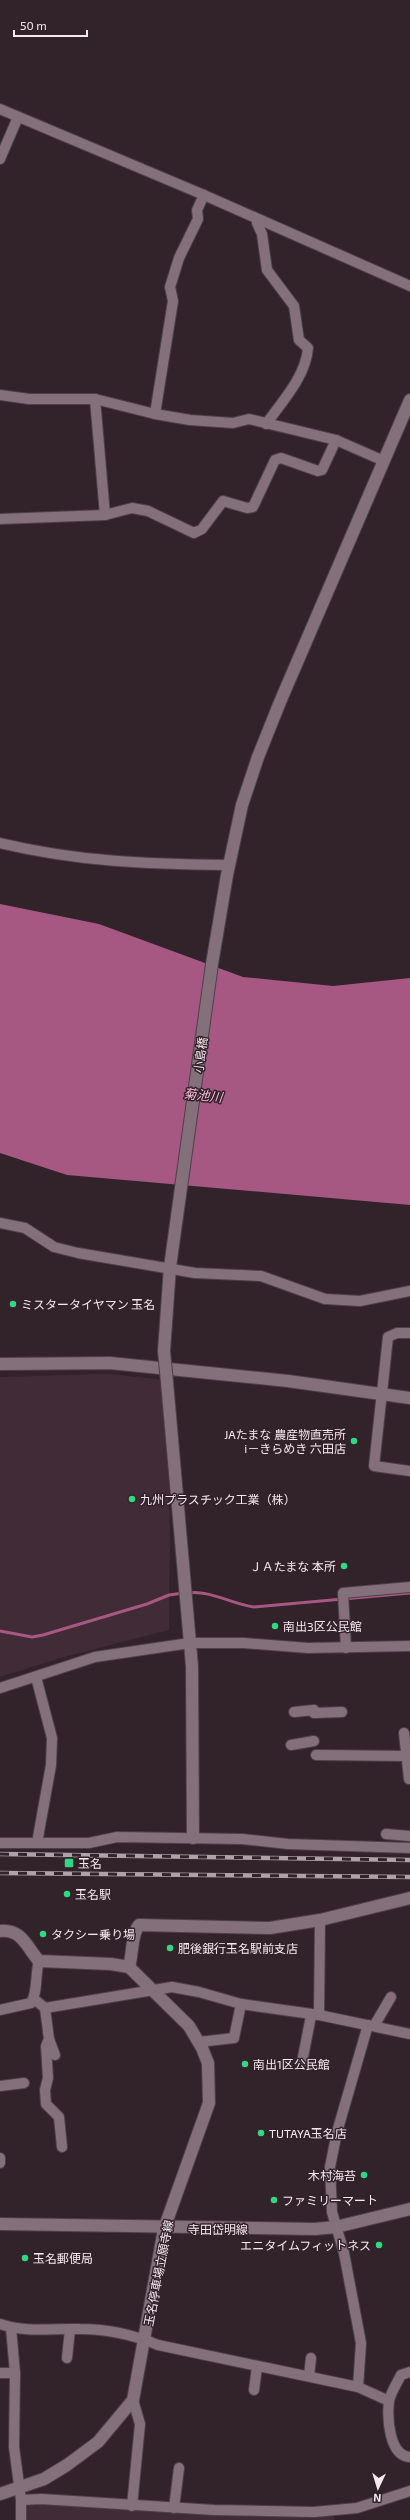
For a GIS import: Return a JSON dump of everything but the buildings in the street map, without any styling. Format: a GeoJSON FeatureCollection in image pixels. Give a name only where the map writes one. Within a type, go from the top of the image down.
{"type":"FeatureCollection","features":[{"type":"Feature","properties":{"kind":"street"},"geometry":{"type":"LineString","coordinates":[[0,109],[204,194],[259,220],[410,286]]}},
{"type":"Feature","properties":{"kind":"street"},"geometry":{"type":"LineString","coordinates":[[0,159],[18,117]]}},
{"type":"Feature","properties":{"kind":"street"},"geometry":{"type":"LineString","coordinates":[[155,414],[173,301],[170,287],[179,258],[198,219],[197,210],[204,194]]}},
{"type":"Feature","properties":{"kind":"street"},"geometry":{"type":"LineString","coordinates":[[259,220],[257,223],[262,234],[267,270],[294,306],[299,340],[308,348],[308,356],[294,386],[266,424]]}},
{"type":"Feature","properties":{"kind":"street"},"geometry":{"type":"LineString","coordinates":[[0,395],[29,399],[95,398],[155,414],[202,421],[233,422],[249,420],[336,440],[384,461]]}},
{"type":"Feature","properties":{"kind":"street"},"geometry":{"type":"LineString","coordinates":[[95,398],[106,508],[105,515]]}},
{"type":"Feature","properties":{"kind":"street","name":"小島橋"},"geometry":{"type":"LineString","coordinates":[[193,1838],[192,1666],[185,1592],[181,1524],[164,1351],[170,1263],[228,870],[242,805],[258,756],[410,400]]}},
{"type":"Feature","properties":{"kind":"street"},"geometry":{"type":"LineString","coordinates":[[0,519],[105,515],[132,508],[148,511],[194,533],[202,529],[223,501],[247,508],[253,507],[275,460],[281,458],[322,470],[336,440]]}},
{"type":"Feature","properties":{"kind":"street"},"geometry":{"type":"LineString","coordinates":[[0,843],[70,858],[228,870]]}},
{"type":"Feature","properties":{"kind":"street"},"geometry":{"type":"LineString","coordinates":[[0,1223],[25,1228],[54,1247],[170,1263],[195,1273],[261,1276],[325,1299],[360,1301],[410,1291]]}},
{"type":"Feature","properties":{"kind":"street"},"geometry":{"type":"LineString","coordinates":[[410,1333],[397,1333],[388,1337],[374,1466],[410,1471]]}},
{"type":"Feature","properties":{"kind":"street"},"geometry":{"type":"LineString","coordinates":[[0,1364],[125,1364],[281,1380],[410,1398]]}},
{"type":"Feature","properties":{"kind":"street"},"geometry":{"type":"LineString","coordinates":[[346,1648],[342,1593],[410,1587]]}},
{"type":"Feature","properties":{"kind":"street"},"geometry":{"type":"LineString","coordinates":[[0,1688],[95,1657],[190,1643],[346,1648],[410,1646]]}},
{"type":"Feature","properties":{"kind":"street"},"geometry":{"type":"LineString","coordinates":[[36,1677],[52,1738],[51,1765],[37,1843]]}},
{"type":"Feature","properties":{"kind":"street"},"geometry":{"type":"LineString","coordinates":[[294,1712],[342,1712]]}},
{"type":"Feature","properties":{"kind":"street"},"geometry":{"type":"LineString","coordinates":[[404,1733],[409,1779]]}},
{"type":"Feature","properties":{"kind":"street"},"geometry":{"type":"LineString","coordinates":[[291,1745],[314,1741]]}},
{"type":"Feature","properties":{"kind":"street"},"geometry":{"type":"LineString","coordinates":[[316,1755],[408,1763]]}},
{"type":"Feature","properties":{"kind":"street"},"geometry":{"type":"LineString","coordinates":[[386,1834],[410,1836]]}},
{"type":"Feature","properties":{"kind":"street"},"geometry":{"type":"LineString","coordinates":[[0,1843],[89,1843],[117,1837],[193,1838],[410,1848]]}},
{"type":"Feature","properties":{"kind":"street"},"geometry":{"type":"LineString","coordinates":[[0,1931],[10,1930],[18,1934],[39,1961],[111,1964],[129,1967],[135,1931],[139,1926],[270,1928],[320,1920],[410,1898]]}},
{"type":"Feature","properties":{"kind":"street"},"geometry":{"type":"LineString","coordinates":[[302,2062],[315,2016],[320,1920]]}},
{"type":"Feature","properties":{"kind":"street"},"geometry":{"type":"LineString","coordinates":[[0,2010],[31,2003],[34,1999],[35,1972],[39,1961]]}},
{"type":"Feature","properties":{"kind":"street","name":"玉名停車場立願寺線"},"geometry":{"type":"LineString","coordinates":[[0,2494],[44,2479],[98,2442],[133,2400],[164,2229],[208,2104],[208,2063],[199,2042],[189,2026],[129,1967]]}},
{"type":"Feature","properties":{"kind":"street"},"geometry":{"type":"LineString","coordinates":[[45,2008],[172,1987],[199,1992],[240,2004],[315,2016],[410,2034]]}},
{"type":"Feature","properties":{"kind":"street"},"geometry":{"type":"LineString","coordinates":[[358,2387],[361,2343],[344,2253],[332,2212],[330,2167],[337,2132],[371,2026],[391,1997]]}},
{"type":"Feature","properties":{"kind":"street"},"geometry":{"type":"LineString","coordinates":[[34,1999],[45,2008],[49,2039],[55,2055]]}},
{"type":"Feature","properties":{"kind":"street"},"geometry":{"type":"LineString","coordinates":[[199,2042],[234,2038],[240,2004]]}},
{"type":"Feature","properties":{"kind":"street"},"geometry":{"type":"LineString","coordinates":[[49,2039],[46,2046],[48,2078],[45,2090],[46,2104],[59,2117],[62,2147]]}},
{"type":"Feature","properties":{"kind":"street"},"geometry":{"type":"LineString","coordinates":[[0,2086],[24,2084]]}},
{"type":"Feature","properties":{"kind":"street"},"geometry":{"type":"LineString","coordinates":[[0,2158],[0,2163]]}},
{"type":"Feature","properties":{"kind":"street","name":"寺田岱明線"},"geometry":{"type":"LineString","coordinates":[[0,2224],[164,2229],[315,2230],[336,2227],[410,2209]]}},
{"type":"Feature","properties":{"kind":"street"},"geometry":{"type":"LineString","coordinates":[[0,2324],[11,2328],[70,2329],[109,2332],[145,2340],[158,2345],[358,2387],[389,2401]]}},
{"type":"Feature","properties":{"kind":"street"},"geometry":{"type":"LineString","coordinates":[[11,2328],[15,2373],[14,2447],[22,2500],[21,2520]]}},
{"type":"Feature","properties":{"kind":"street"},"geometry":{"type":"LineString","coordinates":[[67,2358],[70,2329]]}},
{"type":"Feature","properties":{"kind":"street"},"geometry":{"type":"LineString","coordinates":[[309,2376],[310,2358]]}},
{"type":"Feature","properties":{"kind":"street"},"geometry":{"type":"LineString","coordinates":[[254,2390],[258,2367]]}},
{"type":"Feature","properties":{"kind":"street"},"geometry":{"type":"LineString","coordinates":[[410,2372],[401,2375],[389,2401],[392,2443],[397,2452],[404,2457],[410,2457]]}},
{"type":"Feature","properties":{"kind":"street"},"geometry":{"type":"LineString","coordinates":[[0,2373],[15,2373]]}},
{"type":"Feature","properties":{"kind":"street"},"geometry":{"type":"LineString","coordinates":[[132,2506],[140,2424],[133,2400]]}},
{"type":"Feature","properties":{"kind":"street"},"geometry":{"type":"LineString","coordinates":[[174,2508],[179,2468]]}},
{"type":"Feature","properties":{"kind":"street"},"geometry":{"type":"LineString","coordinates":[[22,2500],[338,2516],[410,2490]]}},
{"type":"Feature","properties":{"kind":"shaded area"},"geometry":{"type":"Polygon","coordinates":[[[107,1374],[157,1379],[167,1382],[170,1537],[169,1630],[60,1658],[0,1677],[0,1377],[107,1374]]]}},
{"type":"Feature","properties":{"kind":"shaded area"},"geometry":{"type":"Polygon","coordinates":[[[26,2503],[259,2517],[334,2517],[334,2520],[26,2520],[26,2503]]]}},
{"type":"Feature","properties":{"kind":"water","name":"菊池川"},"geometry":{"type":"Polygon","coordinates":[[[0,904],[99,924],[243,977],[333,986],[410,978],[410,1205],[67,1175],[0,1153],[0,904]]]}},
{"type":"Feature","properties":{"kind":"waterway"},"geometry":{"type":"LineString","coordinates":[[0,1631],[32,1637],[43,1635],[147,1604],[169,1595],[183,1593]]}},
{"type":"Feature","properties":{"kind":"waterway"},"geometry":{"type":"LineString","coordinates":[[188,1593],[213,1595],[254,1607],[410,1593]]}},
{"type":"Feature","properties":{"kind":"railway"},"geometry":{"type":"LineString","coordinates":[[0,1854],[410,1860]]}},
{"type":"Feature","properties":{"kind":"railway"},"geometry":{"type":"LineString","coordinates":[[0,1873],[410,1877]]}},
{"type":"Feature","properties":{"kind":"place","name":"ミスタータイヤマン 玉名"},"geometry":{"type":"Point","coordinates":[13,1304]}},
{"type":"Feature","properties":{"kind":"place","name":"JAたまな 農産物直売所 i－きらめき 六田店"},"geometry":{"type":"Point","coordinates":[354,1441]}},
{"type":"Feature","properties":{"kind":"place","name":"九州プラスチック工業（株）"},"geometry":{"type":"Point","coordinates":[132,1499]}},
{"type":"Feature","properties":{"kind":"place","name":"ＪＡたまな 本所"},"geometry":{"type":"Point","coordinates":[344,1566]}},
{"type":"Feature","properties":{"kind":"place","name":"南出3区公民館"},"geometry":{"type":"Point","coordinates":[275,1626]}},
{"type":"Feature","properties":{"kind":"place","name":"玉名"},"geometry":{"type":"Point","coordinates":[69,1863]}},
{"type":"Feature","properties":{"kind":"place","name":"玉名駅"},"geometry":{"type":"Point","coordinates":[67,1894]}},
{"type":"Feature","properties":{"kind":"place","name":"タクシー乗り場"},"geometry":{"type":"Point","coordinates":[43,1934]}},
{"type":"Feature","properties":{"kind":"place","name":"肥後銀行玉名駅前支店"},"geometry":{"type":"Point","coordinates":[170,1948]}},
{"type":"Feature","properties":{"kind":"place","name":"南出1区公民館"},"geometry":{"type":"Point","coordinates":[245,2064]}},
{"type":"Feature","properties":{"kind":"place","name":"TUTAYA玉名店"},"geometry":{"type":"Point","coordinates":[261,2133]}},
{"type":"Feature","properties":{"kind":"place","name":"木村海苔"},"geometry":{"type":"Point","coordinates":[364,2175]}},
{"type":"Feature","properties":{"kind":"place","name":"ファミリーマート"},"geometry":{"type":"Point","coordinates":[274,2200]}},
{"type":"Feature","properties":{"kind":"place","name":"エニタイムフィットネス"},"geometry":{"type":"Point","coordinates":[379,2245]}},
{"type":"Feature","properties":{"kind":"place","name":"玉名郵便局"},"geometry":{"type":"Point","coordinates":[25,2258]}}]}
